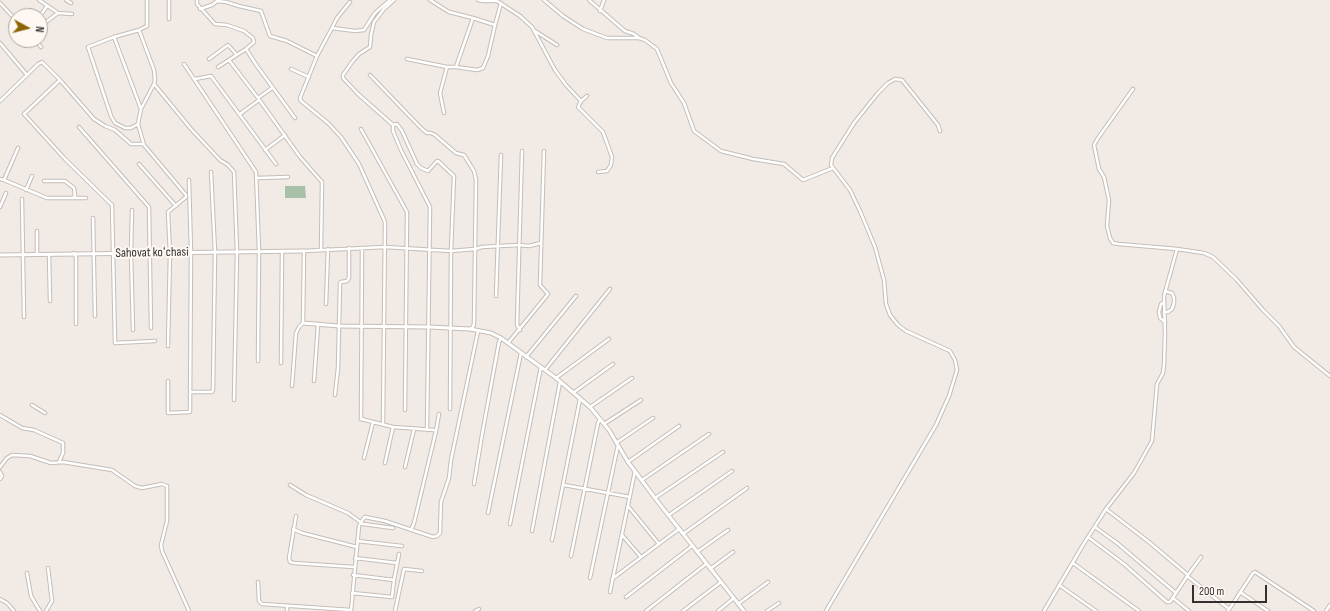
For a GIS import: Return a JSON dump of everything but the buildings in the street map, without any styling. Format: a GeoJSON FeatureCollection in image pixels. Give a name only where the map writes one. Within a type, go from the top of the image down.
{"type":"FeatureCollection","features":[{"type":"Feature","properties":{"kind":"street"},"geometry":{"type":"LineString","coordinates":[[39,0],[58,13],[72,14]]}},
{"type":"Feature","properties":{"kind":"street"},"geometry":{"type":"LineString","coordinates":[[66,0],[71,4]]}},
{"type":"Feature","properties":{"kind":"street"},"geometry":{"type":"LineString","coordinates":[[138,124],[131,128],[125,128],[115,123],[111,116],[88,47],[114,37],[140,30],[147,26],[147,0]]}},
{"type":"Feature","properties":{"kind":"street"},"geometry":{"type":"LineString","coordinates":[[169,0],[169,19]]}},
{"type":"Feature","properties":{"kind":"street"},"geometry":{"type":"LineString","coordinates":[[197,0],[197,4],[200,9],[215,24],[227,25],[249,34],[253,38],[254,42],[246,49],[218,68]]}},
{"type":"Feature","properties":{"kind":"street"},"geometry":{"type":"LineString","coordinates":[[332,28],[355,31],[364,30],[375,13],[390,0]]}},
{"type":"Feature","properties":{"kind":"street"},"geometry":{"type":"LineString","coordinates":[[394,0],[384,9],[374,22],[370,47],[359,54],[352,62],[343,78],[358,94],[393,124],[397,124],[402,131],[417,164],[421,168],[428,171],[438,161],[454,176],[450,328],[450,409]]}},
{"type":"Feature","properties":{"kind":"street"},"geometry":{"type":"LineString","coordinates":[[430,0],[449,12],[495,25]]}},
{"type":"Feature","properties":{"kind":"street"},"geometry":{"type":"LineString","coordinates":[[478,0],[497,0],[527,21],[533,29],[555,70],[581,102]]}},
{"type":"Feature","properties":{"kind":"street"},"geometry":{"type":"LineString","coordinates":[[544,0],[563,16],[583,29],[607,38],[639,38],[645,40],[656,50],[671,83],[684,104],[694,131],[721,151],[753,159],[784,164],[803,180],[833,168]]}},
{"type":"Feature","properties":{"kind":"street"},"geometry":{"type":"LineString","coordinates":[[589,0],[625,32],[634,34],[639,38]]}},
{"type":"Feature","properties":{"kind":"street"},"geometry":{"type":"LineString","coordinates":[[600,11],[604,0]]}},
{"type":"Feature","properties":{"kind":"street"},"geometry":{"type":"LineString","coordinates":[[200,9],[212,5],[217,1],[261,11],[270,36],[287,41],[317,56]]}},
{"type":"Feature","properties":{"kind":"street"},"geometry":{"type":"LineString","coordinates":[[350,2],[337,18],[317,56],[300,98],[301,101],[328,123],[359,164],[385,222],[383,424]]}},
{"type":"Feature","properties":{"kind":"street"},"geometry":{"type":"LineString","coordinates":[[0,3],[8,10]]}},
{"type":"Feature","properties":{"kind":"street"},"geometry":{"type":"LineString","coordinates":[[407,59],[446,67],[477,70],[483,68],[488,56],[501,3]]}},
{"type":"Feature","properties":{"kind":"street"},"geometry":{"type":"LineString","coordinates":[[48,20],[58,13]]}},
{"type":"Feature","properties":{"kind":"street"},"geometry":{"type":"LineString","coordinates":[[456,67],[473,18]]}},
{"type":"Feature","properties":{"kind":"street"},"geometry":{"type":"LineString","coordinates":[[533,29],[557,45]]}},
{"type":"Feature","properties":{"kind":"street"},"geometry":{"type":"LineString","coordinates":[[140,30],[155,75],[154,84],[141,109],[138,124],[143,144],[186,195],[186,197],[168,212],[170,253],[168,346]]}},
{"type":"Feature","properties":{"kind":"street"},"geometry":{"type":"LineString","coordinates":[[114,37],[141,109]]}},
{"type":"Feature","properties":{"kind":"street"},"geometry":{"type":"LineString","coordinates":[[0,43],[27,75]]}},
{"type":"Feature","properties":{"kind":"street"},"geometry":{"type":"LineString","coordinates":[[209,59],[228,45],[237,55]]}},
{"type":"Feature","properties":{"kind":"street"},"geometry":{"type":"LineString","coordinates":[[246,49],[272,88],[295,118]]}},
{"type":"Feature","properties":{"kind":"street"},"geometry":{"type":"LineString","coordinates":[[228,60],[259,99],[300,157],[322,182],[321,250]]}},
{"type":"Feature","properties":{"kind":"street"},"geometry":{"type":"LineString","coordinates":[[0,101],[38,64],[42,62],[94,119],[115,130],[131,144],[143,144]]}},
{"type":"Feature","properties":{"kind":"street"},"geometry":{"type":"LineString","coordinates":[[184,64],[253,167],[257,178],[259,251],[258,361]]}},
{"type":"Feature","properties":{"kind":"street"},"geometry":{"type":"LineString","coordinates":[[444,113],[440,93],[446,67]]}},
{"type":"Feature","properties":{"kind":"street"},"geometry":{"type":"LineString","coordinates":[[292,69],[309,77]]}},
{"type":"Feature","properties":{"kind":"street"},"geometry":{"type":"LineString","coordinates":[[370,75],[421,128],[427,133],[431,132],[456,153],[464,155],[474,170],[476,180],[474,323],[470,329]]}},
{"type":"Feature","properties":{"kind":"street"},"geometry":{"type":"LineString","coordinates":[[195,79],[211,76],[276,164]]}},
{"type":"Feature","properties":{"kind":"street"},"geometry":{"type":"LineString","coordinates":[[60,80],[24,114],[112,205],[115,343],[155,341]]}},
{"type":"Feature","properties":{"kind":"street"},"geometry":{"type":"LineString","coordinates":[[826,611],[936,425],[950,396],[957,370],[955,360],[950,352],[906,330],[898,325],[890,315],[886,304],[884,280],[875,247],[850,190],[831,165],[832,158],[878,92],[892,80],[902,80],[938,125],[940,130]]}},
{"type":"Feature","properties":{"kind":"street"},"geometry":{"type":"LineString","coordinates":[[154,84],[220,160],[228,165],[234,172],[237,252],[234,400]]}},
{"type":"Feature","properties":{"kind":"street"},"geometry":{"type":"LineString","coordinates":[[240,114],[272,88]]}},
{"type":"Feature","properties":{"kind":"street"},"geometry":{"type":"LineString","coordinates":[[1133,89],[1094,145],[1099,169],[1104,177],[1109,200],[1107,226],[1110,238],[1113,242],[1119,244],[1177,248],[1204,253],[1213,257],[1237,280],[1279,326],[1294,347],[1330,376]]}},
{"type":"Feature","properties":{"kind":"street"},"geometry":{"type":"LineString","coordinates":[[586,96],[578,107],[602,131],[612,157],[612,166],[610,169],[607,171],[598,172]]}},
{"type":"Feature","properties":{"kind":"street"},"geometry":{"type":"LineString","coordinates":[[393,124],[393,131],[401,150],[430,207],[427,430]]}},
{"type":"Feature","properties":{"kind":"street"},"geometry":{"type":"LineString","coordinates":[[78,127],[149,208],[151,328]]}},
{"type":"Feature","properties":{"kind":"street"},"geometry":{"type":"LineString","coordinates":[[362,129],[407,212],[405,410]]}},
{"type":"Feature","properties":{"kind":"street"},"geometry":{"type":"LineString","coordinates":[[265,150],[285,135]]}},
{"type":"Feature","properties":{"kind":"street"},"geometry":{"type":"LineString","coordinates":[[4,180],[18,148]]}},
{"type":"Feature","properties":{"kind":"street"},"geometry":{"type":"LineString","coordinates":[[520,330],[517,325],[522,151]]}},
{"type":"Feature","properties":{"kind":"street"},"geometry":{"type":"LineString","coordinates":[[508,343],[548,294],[540,285],[544,151]]}},
{"type":"Feature","properties":{"kind":"street"},"geometry":{"type":"LineString","coordinates":[[496,296],[501,155]]}},
{"type":"Feature","properties":{"kind":"street"},"geometry":{"type":"LineString","coordinates":[[139,164],[176,206]]}},
{"type":"Feature","properties":{"kind":"street"},"geometry":{"type":"LineString","coordinates":[[191,392],[212,392],[213,390],[215,252],[211,172]]}},
{"type":"Feature","properties":{"kind":"street"},"geometry":{"type":"LineString","coordinates":[[26,190],[32,176]]}},
{"type":"Feature","properties":{"kind":"street"},"geometry":{"type":"LineString","coordinates":[[257,178],[288,177]]}},
{"type":"Feature","properties":{"kind":"street"},"geometry":{"type":"LineString","coordinates":[[0,179],[47,198],[86,198]]}},
{"type":"Feature","properties":{"kind":"street"},"geometry":{"type":"LineString","coordinates":[[168,381],[168,413],[190,412],[190,180]]}},
{"type":"Feature","properties":{"kind":"street"},"geometry":{"type":"LineString","coordinates":[[44,181],[65,181],[69,183],[74,188],[75,196],[73,198]]}},
{"type":"Feature","properties":{"kind":"street"},"geometry":{"type":"LineString","coordinates":[[0,207],[6,193]]}},
{"type":"Feature","properties":{"kind":"street"},"geometry":{"type":"LineString","coordinates":[[22,199],[24,317]]}},
{"type":"Feature","properties":{"kind":"street"},"geometry":{"type":"LineString","coordinates":[[132,210],[131,253],[133,330]]}},
{"type":"Feature","properties":{"kind":"street"},"geometry":{"type":"LineString","coordinates":[[93,218],[95,316]]}},
{"type":"Feature","properties":{"kind":"street"},"geometry":{"type":"LineString","coordinates":[[37,231],[37,254]]}},
{"type":"Feature","properties":{"kind":"street"},"geometry":{"type":"LineString","coordinates":[[292,386],[296,333],[303,323],[304,251],[384,247],[452,251],[497,246],[529,246],[541,243]]}},
{"type":"Feature","properties":{"kind":"street"},"geometry":{"type":"LineString","coordinates":[[335,395],[338,368],[340,283],[347,281],[349,278],[349,248]]}},
{"type":"Feature","properties":{"kind":"street"},"geometry":{"type":"LineString","coordinates":[[362,248],[361,419],[393,427],[414,430],[434,430],[436,432]]}},
{"type":"Feature","properties":{"kind":"street"},"geometry":{"type":"LineString","coordinates":[[1045,610],[1072,562],[1106,509],[1134,472],[1152,441],[1157,384],[1163,373],[1164,365],[1164,292],[1168,284],[1177,248]]}},
{"type":"Feature","properties":{"kind":"street"},"geometry":{"type":"LineString","coordinates":[[326,304],[328,249]]}},
{"type":"Feature","properties":{"kind":"street"},"geometry":{"type":"LineString","coordinates":[[281,363],[282,251]]}},
{"type":"Feature","properties":{"kind":"street","name":"Sahovat koʻchasi"},"geometry":{"type":"LineString","coordinates":[[0,255],[304,251]]}},
{"type":"Feature","properties":{"kind":"street"},"geometry":{"type":"LineString","coordinates":[[74,253],[76,257],[76,324]]}},
{"type":"Feature","properties":{"kind":"street"},"geometry":{"type":"LineString","coordinates":[[49,254],[50,300]]}},
{"type":"Feature","properties":{"kind":"street"},"geometry":{"type":"LineString","coordinates":[[545,370],[610,289]]}},
{"type":"Feature","properties":{"kind":"street"},"geometry":{"type":"LineString","coordinates":[[1164,292],[1172,293],[1174,298],[1172,309],[1168,312],[1164,312]]}},
{"type":"Feature","properties":{"kind":"street"},"geometry":{"type":"LineString","coordinates":[[526,357],[576,296]]}},
{"type":"Feature","properties":{"kind":"street"},"geometry":{"type":"LineString","coordinates":[[1164,303],[1161,304],[1159,312],[1160,318],[1165,322]]}},
{"type":"Feature","properties":{"kind":"street"},"geometry":{"type":"LineString","coordinates":[[303,323],[361,327],[428,327],[470,329],[491,333],[501,338],[556,378],[590,407],[604,424],[628,462],[668,516],[744,611]]}},
{"type":"Feature","properties":{"kind":"street"},"geometry":{"type":"LineString","coordinates":[[314,381],[318,325]]}},
{"type":"Feature","properties":{"kind":"street"},"geometry":{"type":"LineString","coordinates":[[258,582],[260,603],[351,610],[357,541],[360,523],[365,517],[385,520],[433,537],[440,533],[441,502],[449,478],[451,460],[478,331]]}},
{"type":"Feature","properties":{"kind":"street"},"geometry":{"type":"LineString","coordinates":[[474,484],[499,342],[501,338]]}},
{"type":"Feature","properties":{"kind":"street"},"geometry":{"type":"LineString","coordinates":[[556,378],[609,339]]}},
{"type":"Feature","properties":{"kind":"street"},"geometry":{"type":"LineString","coordinates":[[488,513],[521,353]]}},
{"type":"Feature","properties":{"kind":"street"},"geometry":{"type":"LineString","coordinates":[[573,393],[613,364]]}},
{"type":"Feature","properties":{"kind":"street"},"geometry":{"type":"LineString","coordinates":[[510,524],[541,367]]}},
{"type":"Feature","properties":{"kind":"street"},"geometry":{"type":"LineString","coordinates":[[590,407],[632,378]]}},
{"type":"Feature","properties":{"kind":"street"},"geometry":{"type":"LineString","coordinates":[[532,530],[560,382]]}},
{"type":"Feature","properties":{"kind":"street"},"geometry":{"type":"LineString","coordinates":[[552,540],[580,399]]}},
{"type":"Feature","properties":{"kind":"street"},"geometry":{"type":"LineString","coordinates":[[604,424],[641,400]]}},
{"type":"Feature","properties":{"kind":"street"},"geometry":{"type":"LineString","coordinates":[[32,405],[45,413]]}},
{"type":"Feature","properties":{"kind":"street"},"geometry":{"type":"LineString","coordinates":[[411,530],[416,516],[439,414]]}},
{"type":"Feature","properties":{"kind":"street"},"geometry":{"type":"LineString","coordinates":[[0,415],[22,428],[34,430],[63,443],[63,453],[58,462]]}},
{"type":"Feature","properties":{"kind":"street"},"geometry":{"type":"LineString","coordinates":[[590,578],[617,444],[653,418]]}},
{"type":"Feature","properties":{"kind":"street"},"geometry":{"type":"LineString","coordinates":[[571,556],[600,419]]}},
{"type":"Feature","properties":{"kind":"street"},"geometry":{"type":"LineString","coordinates":[[364,458],[373,422]]}},
{"type":"Feature","properties":{"kind":"street"},"geometry":{"type":"LineString","coordinates":[[628,462],[679,426]]}},
{"type":"Feature","properties":{"kind":"street"},"geometry":{"type":"LineString","coordinates":[[385,463],[393,427]]}},
{"type":"Feature","properties":{"kind":"street"},"geometry":{"type":"LineString","coordinates":[[405,467],[414,430]]}},
{"type":"Feature","properties":{"kind":"street"},"geometry":{"type":"LineString","coordinates":[[642,480],[709,434]]}},
{"type":"Feature","properties":{"kind":"street"},"geometry":{"type":"LineString","coordinates":[[655,498],[723,452]]}},
{"type":"Feature","properties":{"kind":"street"},"geometry":{"type":"LineString","coordinates":[[0,467],[9,456],[30,456],[51,463],[58,462],[87,465],[112,470],[135,486],[142,488],[162,484],[167,486],[167,521],[161,545],[162,551],[189,611]]}},
{"type":"Feature","properties":{"kind":"street"},"geometry":{"type":"LineString","coordinates":[[610,592],[636,471]]}},
{"type":"Feature","properties":{"kind":"street"},"geometry":{"type":"LineString","coordinates":[[668,516],[732,471]]}},
{"type":"Feature","properties":{"kind":"street"},"geometry":{"type":"LineString","coordinates":[[0,472],[2,476],[0,479]]}},
{"type":"Feature","properties":{"kind":"street"},"geometry":{"type":"LineString","coordinates":[[564,484],[630,497]]}},
{"type":"Feature","properties":{"kind":"street"},"geometry":{"type":"LineString","coordinates":[[290,486],[306,495],[348,513],[360,523],[393,528]]}},
{"type":"Feature","properties":{"kind":"street"},"geometry":{"type":"LineString","coordinates":[[683,534],[747,488]]}},
{"type":"Feature","properties":{"kind":"street"},"geometry":{"type":"LineString","coordinates":[[628,506],[659,544]]}},
{"type":"Feature","properties":{"kind":"street"},"geometry":{"type":"LineString","coordinates":[[1106,509],[1149,542],[1228,610],[1255,572],[1314,611]]}},
{"type":"Feature","properties":{"kind":"street"},"geometry":{"type":"LineString","coordinates":[[296,516],[289,558],[290,562],[354,567]]}},
{"type":"Feature","properties":{"kind":"street"},"geometry":{"type":"LineString","coordinates":[[1095,527],[1117,543],[1176,592]]}},
{"type":"Feature","properties":{"kind":"street"},"geometry":{"type":"LineString","coordinates":[[293,529],[302,533],[357,547]]}},
{"type":"Feature","properties":{"kind":"street"},"geometry":{"type":"LineString","coordinates":[[612,579],[679,529]]}},
{"type":"Feature","properties":{"kind":"street"},"geometry":{"type":"LineString","coordinates":[[697,552],[728,530]]}},
{"type":"Feature","properties":{"kind":"street"},"geometry":{"type":"LineString","coordinates":[[622,535],[641,557]]}},
{"type":"Feature","properties":{"kind":"street"},"geometry":{"type":"LineString","coordinates":[[1088,537],[1124,564],[1167,602],[1170,602],[1201,557]]}},
{"type":"Feature","properties":{"kind":"street"},"geometry":{"type":"LineString","coordinates":[[357,541],[402,546]]}},
{"type":"Feature","properties":{"kind":"street"},"geometry":{"type":"LineString","coordinates":[[626,597],[692,546]]}},
{"type":"Feature","properties":{"kind":"street"},"geometry":{"type":"LineString","coordinates":[[710,569],[733,552]]}},
{"type":"Feature","properties":{"kind":"street"},"geometry":{"type":"LineString","coordinates":[[352,593],[392,597],[399,554]]}},
{"type":"Feature","properties":{"kind":"street"},"geometry":{"type":"LineString","coordinates":[[355,558],[397,563]]}},
{"type":"Feature","properties":{"kind":"street"},"geometry":{"type":"LineString","coordinates":[[1072,562],[1139,611]]}},
{"type":"Feature","properties":{"kind":"street"},"geometry":{"type":"LineString","coordinates":[[646,611],[706,564]]}},
{"type":"Feature","properties":{"kind":"street"},"geometry":{"type":"LineString","coordinates":[[46,611],[52,600],[48,568]]}},
{"type":"Feature","properties":{"kind":"street"},"geometry":{"type":"LineString","coordinates":[[395,611],[404,569],[422,571]]}},
{"type":"Feature","properties":{"kind":"street"},"geometry":{"type":"LineString","coordinates":[[27,573],[30,596],[39,611]]}},
{"type":"Feature","properties":{"kind":"street"},"geometry":{"type":"LineString","coordinates":[[354,575],[394,580]]}},
{"type":"Feature","properties":{"kind":"street"},"geometry":{"type":"LineString","coordinates":[[683,611],[721,582]]}},
{"type":"Feature","properties":{"kind":"street"},"geometry":{"type":"LineString","coordinates":[[738,604],[768,582]]}},
{"type":"Feature","properties":{"kind":"street"},"geometry":{"type":"LineString","coordinates":[[1059,585],[1096,611]]}},
{"type":"Feature","properties":{"kind":"street"},"geometry":{"type":"LineString","coordinates":[[1240,592],[1268,611]]}},
{"type":"Feature","properties":{"kind":"street"},"geometry":{"type":"LineString","coordinates":[[718,611],[734,598]]}},
{"type":"Feature","properties":{"kind":"street"},"geometry":{"type":"LineString","coordinates":[[1173,598],[1189,611]]}},
{"type":"Feature","properties":{"kind":"street"},"geometry":{"type":"LineString","coordinates":[[0,599],[7,603],[14,611]]}},
{"type":"Feature","properties":{"kind":"street"},"geometry":{"type":"LineString","coordinates":[[767,611],[778,603]]}},
{"type":"Feature","properties":{"kind":"street"},"geometry":{"type":"LineString","coordinates":[[1326,611],[1330,605]]}},
{"type":"Feature","properties":{"kind":"street"},"geometry":{"type":"LineString","coordinates":[[287,606],[287,611]]}},
{"type":"Feature","properties":{"kind":"street"},"geometry":{"type":"LineString","coordinates":[[475,611],[479,609]]}},
{"type":"Feature","properties":{"kind":"green space"},"geometry":{"type":"Polygon","coordinates":[[[285,186],[305,186],[306,198],[285,198],[285,186]]]}}]}
